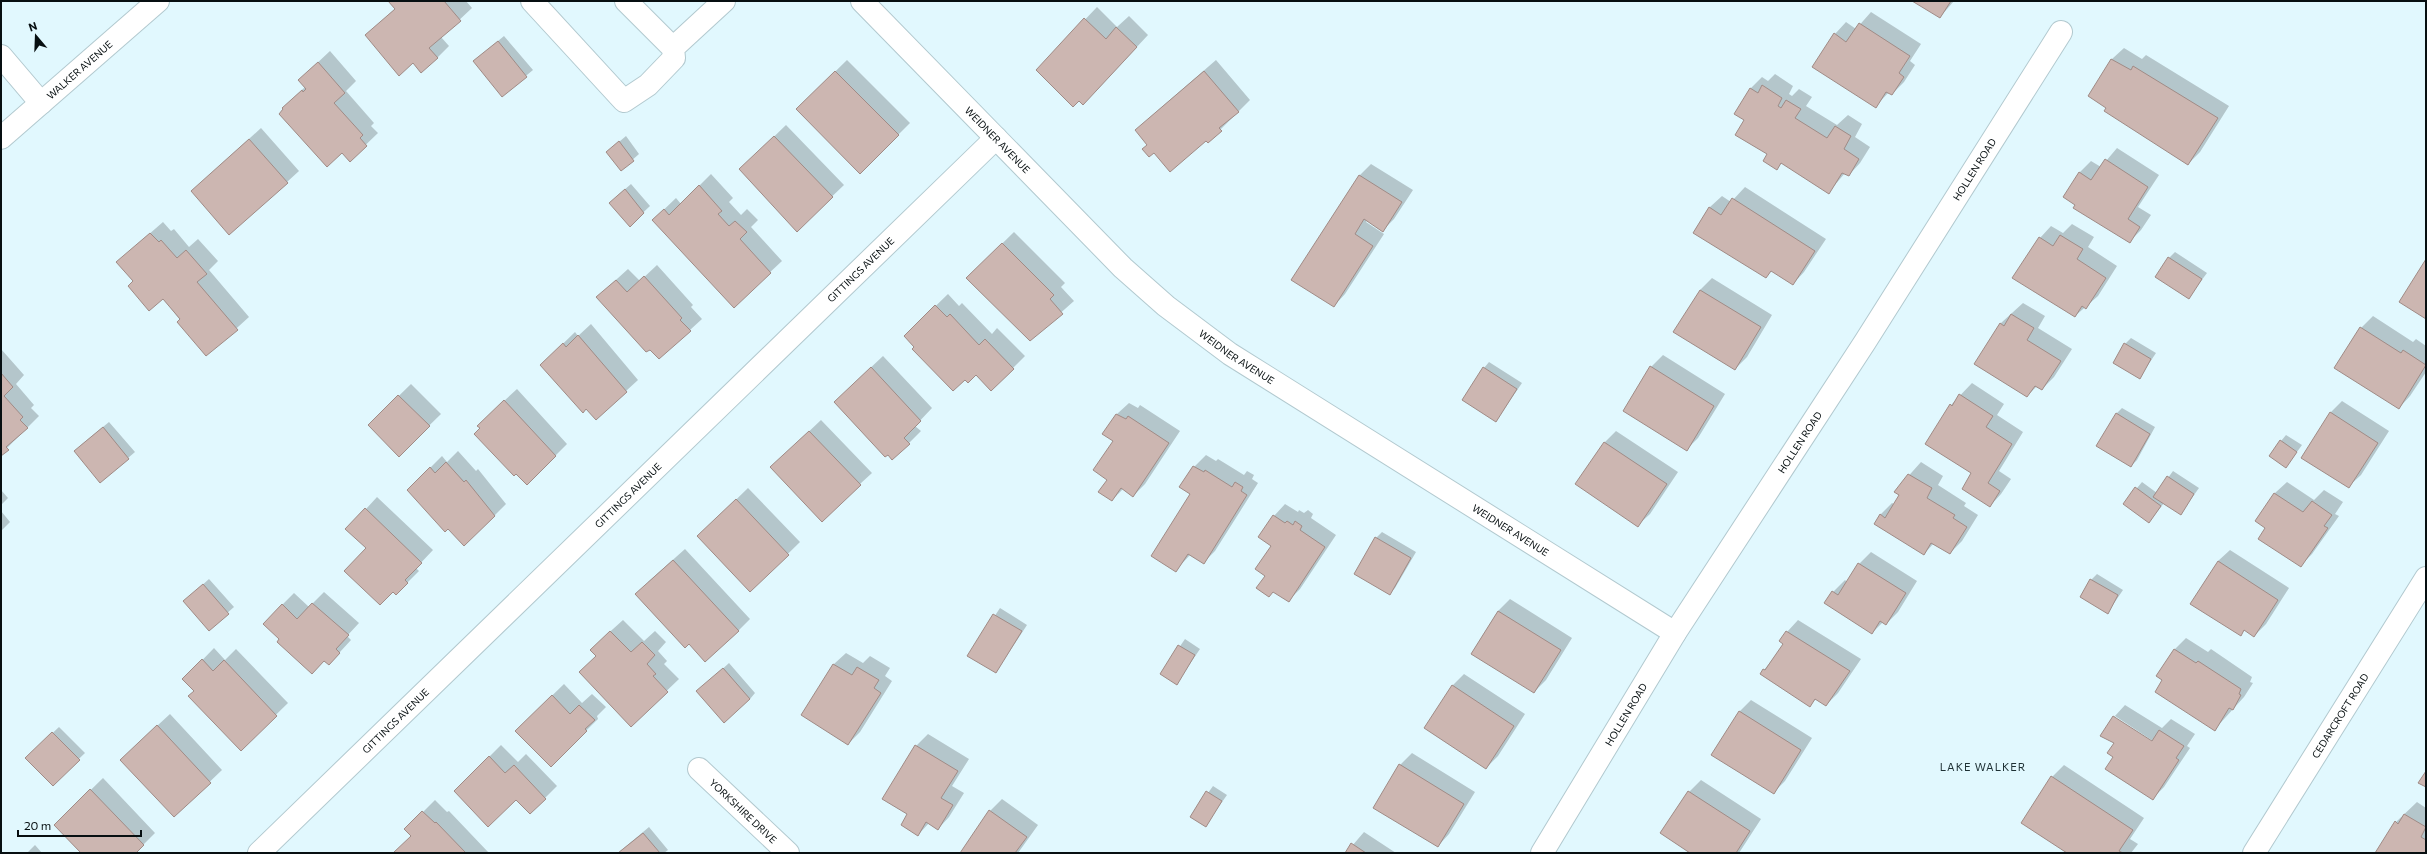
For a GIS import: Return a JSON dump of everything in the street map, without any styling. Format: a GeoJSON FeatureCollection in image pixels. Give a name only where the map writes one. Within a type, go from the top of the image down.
{"type":"FeatureCollection","features":[{"type":"Feature","properties":{"kind":"street","name":"WALKER AVENUE"},"geometry":{"type":"LineString","coordinates":[[1,138],[158,1]]}},
{"type":"Feature","properties":{"kind":"street"},"geometry":{"type":"LineString","coordinates":[[532,1],[624,101],[648,85],[674,58],[673,48],[626,1]]}},
{"type":"Feature","properties":{"kind":"street"},"geometry":{"type":"LineString","coordinates":[[673,48],[724,1]]}},
{"type":"Feature","properties":{"kind":"street","name":"WEIDNER AVENUE"},"geometry":{"type":"LineString","coordinates":[[862,1],[1123,268],[1166,306],[1230,354],[1675,633]]}},
{"type":"Feature","properties":{"kind":"street","name":"HOLLEN ROAD"},"geometry":{"type":"LineString","coordinates":[[1542,853],[1675,633],[1865,342],[2061,32]]}},
{"type":"Feature","properties":{"kind":"street"},"geometry":{"type":"LineString","coordinates":[[1,56],[41,103]]}},
{"type":"Feature","properties":{"kind":"street","name":"GITTINGS AVENUE"},"geometry":{"type":"LineString","coordinates":[[259,853],[996,138]]}},
{"type":"Feature","properties":{"kind":"street","name":"CEDARCROFT ROAD"},"geometry":{"type":"LineString","coordinates":[[2254,853],[2426,578]]}},
{"type":"Feature","properties":{"kind":"street","name":"YORKSHIRE DRIVE"},"geometry":{"type":"LineString","coordinates":[[699,769],[788,853]]}},
{"type":"Feature","properties":{"kind":"building"},"geometry":{"type":"Polygon","coordinates":[[[388,1],[444,1],[461,21],[429,48],[438,58],[421,73],[413,63],[399,76],[365,35],[395,9],[388,1]]]}},
{"type":"Feature","properties":{"kind":"building"},"geometry":{"type":"Polygon","coordinates":[[[1912,1],[1951,1],[1940,18],[1912,1]]]}},
{"type":"Feature","properties":{"kind":"building"},"geometry":{"type":"Polygon","coordinates":[[[1084,18],[1106,39],[1116,27],[1137,47],[1083,105],[1079,101],[1073,107],[1036,70],[1084,18]]]}},
{"type":"Feature","properties":{"kind":"building"},"geometry":{"type":"Polygon","coordinates":[[[1859,23],[1910,56],[1899,73],[1904,77],[1892,95],[1886,92],[1876,108],[1812,67],[1834,33],[1846,42],[1859,23]]]}},
{"type":"Feature","properties":{"kind":"building"},"geometry":{"type":"Polygon","coordinates":[[[498,41],[527,77],[502,97],[473,61],[498,41]]]}},
{"type":"Feature","properties":{"kind":"building"},"geometry":{"type":"Polygon","coordinates":[[[2111,59],[2131,70],[2133,66],[2218,118],[2188,165],[2104,111],[2106,108],[2088,96],[2111,59]]]}},
{"type":"Feature","properties":{"kind":"building"},"geometry":{"type":"Polygon","coordinates":[[[318,62],[345,93],[334,103],[363,135],[360,138],[367,146],[350,162],[342,153],[327,167],[279,114],[283,109],[282,108],[302,90],[303,92],[306,89],[298,80],[318,62]]]}},
{"type":"Feature","properties":{"kind":"building"},"geometry":{"type":"Polygon","coordinates":[[[835,71],[899,135],[860,174],[796,109],[835,71]]]}},
{"type":"Feature","properties":{"kind":"building"},"geometry":{"type":"Polygon","coordinates":[[[1204,71],[1239,112],[1219,128],[1222,131],[1208,143],[1206,141],[1170,172],[1154,153],[1149,157],[1142,149],[1147,145],[1135,130],[1204,71]]]}},
{"type":"Feature","properties":{"kind":"building"},"geometry":{"type":"Polygon","coordinates":[[[1762,85],[1782,98],[1778,106],[1781,108],[1786,100],[1801,109],[1795,118],[1827,138],[1835,126],[1851,136],[1844,149],[1859,159],[1849,176],[1842,173],[1829,194],[1781,163],[1777,170],[1763,161],[1767,154],[1735,135],[1744,120],[1734,114],[1750,88],[1758,93],[1762,85]]]}},
{"type":"Feature","properties":{"kind":"building"},"geometry":{"type":"Polygon","coordinates":[[[774,136],[833,197],[797,232],[739,169],[774,136]]]}},
{"type":"Feature","properties":{"kind":"building"},"geometry":{"type":"Polygon","coordinates":[[[249,139],[288,183],[229,235],[191,191],[249,139]]]}},
{"type":"Feature","properties":{"kind":"building"},"geometry":{"type":"Polygon","coordinates":[[[619,141],[634,161],[621,171],[606,152],[619,141]]]}},
{"type":"Feature","properties":{"kind":"building"},"geometry":{"type":"Polygon","coordinates":[[[2105,159],[2148,187],[2128,219],[2140,227],[2130,243],[2073,208],[2075,205],[2063,197],[2079,172],[2091,180],[2105,159]]]}},
{"type":"Feature","properties":{"kind":"building"},"geometry":{"type":"Polygon","coordinates":[[[1359,175],[1402,202],[1383,232],[1364,219],[1355,234],[1373,246],[1334,307],[1291,280],[1359,175]]]}},
{"type":"Feature","properties":{"kind":"building"},"geometry":{"type":"Polygon","coordinates":[[[699,185],[722,211],[718,214],[729,226],[735,221],[747,232],[740,239],[771,273],[734,308],[652,220],[664,209],[669,215],[699,185]]]}},
{"type":"Feature","properties":{"kind":"building"},"geometry":{"type":"Polygon","coordinates":[[[625,189],[644,213],[630,227],[609,203],[625,189]]]}},
{"type":"Feature","properties":{"kind":"building"},"geometry":{"type":"Polygon","coordinates":[[[1732,198],[1815,251],[1793,285],[1771,271],[1766,278],[1693,233],[1709,207],[1721,215],[1732,198]]]}},
{"type":"Feature","properties":{"kind":"building"},"geometry":{"type":"Polygon","coordinates":[[[150,233],[159,242],[161,240],[177,258],[186,250],[207,274],[197,282],[238,330],[206,356],[177,322],[180,319],[163,299],[149,311],[128,286],[133,281],[116,262],[150,233]]]}},
{"type":"Feature","properties":{"kind":"building"},"geometry":{"type":"Polygon","coordinates":[[[2060,235],[2083,249],[2077,259],[2106,278],[2086,309],[2082,306],[2075,317],[2012,278],[2039,237],[2053,246],[2060,235]]]}},
{"type":"Feature","properties":{"kind":"building"},"geometry":{"type":"Polygon","coordinates":[[[1002,243],[1054,295],[1050,299],[1063,314],[1030,341],[966,278],[1002,243]]]}},
{"type":"Feature","properties":{"kind":"building"},"geometry":{"type":"Polygon","coordinates":[[[2168,257],[2202,279],[2189,299],[2155,277],[2168,257]]]}},
{"type":"Feature","properties":{"kind":"building"},"geometry":{"type":"Polygon","coordinates":[[[2426,259],[2426,319],[2399,302],[2426,259]]]}},
{"type":"Feature","properties":{"kind":"building"},"geometry":{"type":"Polygon","coordinates":[[[644,276],[682,318],[680,320],[691,331],[659,359],[650,350],[646,352],[596,297],[616,280],[627,292],[644,276]]]}},
{"type":"Feature","properties":{"kind":"building"},"geometry":{"type":"Polygon","coordinates":[[[1700,290],[1761,327],[1735,370],[1673,332],[1700,290]]]}},
{"type":"Feature","properties":{"kind":"building"},"geometry":{"type":"Polygon","coordinates":[[[935,305],[947,317],[950,314],[979,345],[985,339],[1014,369],[991,391],[976,375],[968,383],[965,380],[953,391],[912,349],[914,347],[904,336],[935,305]]]}},
{"type":"Feature","properties":{"kind":"building"},"geometry":{"type":"Polygon","coordinates":[[[2011,314],[2034,328],[2027,340],[2061,361],[2042,390],[2035,386],[2027,397],[1974,364],[2000,323],[2004,326],[2011,314]]]}},
{"type":"Feature","properties":{"kind":"building"},"geometry":{"type":"Polygon","coordinates":[[[2360,327],[2401,353],[2403,350],[2426,365],[2399,409],[2334,368],[2360,327]]]}},
{"type":"Feature","properties":{"kind":"building"},"geometry":{"type":"Polygon","coordinates":[[[578,335],[627,392],[596,420],[586,409],[583,413],[540,365],[563,343],[566,347],[578,335]]]}},
{"type":"Feature","properties":{"kind":"building"},"geometry":{"type":"Polygon","coordinates":[[[2124,343],[2151,359],[2140,379],[2113,363],[2124,343]]]}},
{"type":"Feature","properties":{"kind":"building"},"geometry":{"type":"Polygon","coordinates":[[[1650,366],[1714,406],[1687,451],[1623,411],[1650,366]]]}},
{"type":"Feature","properties":{"kind":"building"},"geometry":{"type":"Polygon","coordinates":[[[871,367],[921,421],[904,438],[910,444],[892,460],[888,455],[885,457],[834,402],[871,367]]]}},
{"type":"Feature","properties":{"kind":"building"},"geometry":{"type":"Polygon","coordinates":[[[1483,367],[1517,389],[1496,422],[1462,400],[1483,367]]]}},
{"type":"Feature","properties":{"kind":"building"},"geometry":{"type":"Polygon","coordinates":[[[1,373],[13,387],[4,396],[23,417],[20,420],[28,428],[6,447],[9,450],[1,456],[1,373]]]}},
{"type":"Feature","properties":{"kind":"building"},"geometry":{"type":"Polygon","coordinates":[[[1959,394],[1993,416],[1986,427],[2012,444],[1988,483],[2000,491],[1990,507],[1962,489],[1971,473],[1925,444],[1950,404],[1952,406],[1959,394]]]}},
{"type":"Feature","properties":{"kind":"building"},"geometry":{"type":"Polygon","coordinates":[[[398,395],[430,426],[399,457],[368,425],[398,395]]]}},
{"type":"Feature","properties":{"kind":"building"},"geometry":{"type":"Polygon","coordinates":[[[504,400],[556,456],[527,485],[516,474],[514,476],[474,434],[480,428],[477,426],[504,400]]]}},
{"type":"Feature","properties":{"kind":"building"},"geometry":{"type":"Polygon","coordinates":[[[2330,412],[2378,443],[2349,488],[2301,458],[2330,412]]]}},
{"type":"Feature","properties":{"kind":"building"},"geometry":{"type":"Polygon","coordinates":[[[2116,413],[2150,434],[2131,467],[2096,446],[2116,413]]]}},
{"type":"Feature","properties":{"kind":"building"},"geometry":{"type":"Polygon","coordinates":[[[1116,414],[1126,419],[1128,416],[1169,443],[1133,497],[1121,488],[1112,501],[1098,492],[1107,480],[1093,470],[1113,441],[1102,434],[1116,414]]]}},
{"type":"Feature","properties":{"kind":"building"},"geometry":{"type":"Polygon","coordinates":[[[103,427],[129,459],[100,483],[74,451],[103,427]]]}},
{"type":"Feature","properties":{"kind":"building"},"geometry":{"type":"Polygon","coordinates":[[[809,431],[861,485],[822,522],[770,467],[809,431]]]}},
{"type":"Feature","properties":{"kind":"building"},"geometry":{"type":"Polygon","coordinates":[[[2280,440],[2297,452],[2286,468],[2269,456],[2280,440]]]}},
{"type":"Feature","properties":{"kind":"building"},"geometry":{"type":"Polygon","coordinates":[[[1604,442],[1667,484],[1638,527],[1575,484],[1604,442]]]}},
{"type":"Feature","properties":{"kind":"building"},"geometry":{"type":"Polygon","coordinates":[[[446,462],[464,482],[466,480],[495,516],[464,546],[448,529],[445,532],[407,490],[430,467],[435,473],[446,462]]]}},
{"type":"Feature","properties":{"kind":"building"},"geometry":{"type":"Polygon","coordinates":[[[1193,466],[1204,472],[1205,470],[1232,487],[1235,482],[1243,487],[1241,491],[1247,495],[1204,564],[1188,554],[1176,572],[1151,556],[1190,494],[1179,487],[1193,466]]]}},
{"type":"Feature","properties":{"kind":"building"},"geometry":{"type":"Polygon","coordinates":[[[1908,474],[1932,488],[1927,498],[1955,515],[1953,518],[1967,527],[1950,554],[1931,543],[1924,555],[1874,524],[1880,514],[1885,518],[1899,495],[1894,492],[1908,474]]]}},
{"type":"Feature","properties":{"kind":"building"},"geometry":{"type":"Polygon","coordinates":[[[2167,476],[2194,494],[2181,515],[2153,497],[2167,476]]]}},
{"type":"Feature","properties":{"kind":"building"},"geometry":{"type":"Polygon","coordinates":[[[2135,487],[2161,506],[2149,523],[2123,504],[2135,487]]]}},
{"type":"Feature","properties":{"kind":"building"},"geometry":{"type":"Polygon","coordinates":[[[2274,493],[2303,512],[2312,501],[2332,515],[2324,526],[2328,528],[2301,567],[2258,539],[2265,528],[2255,521],[2274,493]]]}},
{"type":"Feature","properties":{"kind":"building"},"geometry":{"type":"Polygon","coordinates":[[[736,499],[789,555],[750,592],[697,536],[736,499]]]}},
{"type":"Feature","properties":{"kind":"building"},"geometry":{"type":"Polygon","coordinates":[[[365,508],[422,563],[405,580],[408,583],[396,595],[393,592],[380,605],[344,571],[366,548],[345,529],[365,508]]]}},
{"type":"Feature","properties":{"kind":"building"},"geometry":{"type":"Polygon","coordinates":[[[1273,515],[1285,523],[1287,521],[1293,525],[1295,521],[1302,526],[1300,530],[1325,547],[1289,602],[1273,592],[1269,597],[1256,588],[1265,576],[1255,569],[1271,546],[1258,537],[1273,515]]]}},
{"type":"Feature","properties":{"kind":"building"},"geometry":{"type":"Polygon","coordinates":[[[1375,537],[1411,558],[1390,595],[1354,574],[1375,537]]]}},
{"type":"Feature","properties":{"kind":"building"},"geometry":{"type":"Polygon","coordinates":[[[673,560],[739,631],[705,662],[689,644],[685,648],[635,594],[673,560]]]}},
{"type":"Feature","properties":{"kind":"building"},"geometry":{"type":"Polygon","coordinates":[[[2218,561],[2278,600],[2254,637],[2244,630],[2241,636],[2190,604],[2218,561]]]}},
{"type":"Feature","properties":{"kind":"building"},"geometry":{"type":"Polygon","coordinates":[[[1858,563],[1906,593],[1886,625],[1880,621],[1872,634],[1824,603],[1832,591],[1838,595],[1858,563]]]}},
{"type":"Feature","properties":{"kind":"building"},"geometry":{"type":"Polygon","coordinates":[[[2090,579],[2118,595],[2108,614],[2080,597],[2090,579]]]}},
{"type":"Feature","properties":{"kind":"building"},"geometry":{"type":"Polygon","coordinates":[[[203,584],[229,614],[209,631],[183,601],[203,584]]]}},
{"type":"Feature","properties":{"kind":"building"},"geometry":{"type":"Polygon","coordinates":[[[312,603],[349,635],[336,649],[340,653],[329,665],[324,661],[312,674],[277,642],[279,639],[263,624],[282,604],[297,619],[312,603]]]}},
{"type":"Feature","properties":{"kind":"building"},"geometry":{"type":"Polygon","coordinates":[[[1498,611],[1561,650],[1534,693],[1471,654],[1498,611]]]}},
{"type":"Feature","properties":{"kind":"building"},"geometry":{"type":"Polygon","coordinates":[[[993,614],[1022,631],[996,673],[967,656],[993,614]]]}},
{"type":"Feature","properties":{"kind":"building"},"geometry":{"type":"Polygon","coordinates":[[[610,631],[631,652],[642,642],[655,655],[647,664],[656,674],[653,676],[668,692],[631,727],[579,672],[596,656],[590,650],[610,631]]]}},
{"type":"Feature","properties":{"kind":"building"},"geometry":{"type":"Polygon","coordinates":[[[1786,631],[1850,671],[1826,706],[1815,699],[1810,707],[1760,674],[1763,669],[1765,670],[1783,644],[1779,641],[1786,631]]]}},
{"type":"Feature","properties":{"kind":"building"},"geometry":{"type":"Polygon","coordinates":[[[1178,645],[1195,655],[1177,685],[1160,674],[1178,645]]]}},
{"type":"Feature","properties":{"kind":"building"},"geometry":{"type":"Polygon","coordinates":[[[2174,649],[2196,663],[2198,661],[2241,689],[2239,694],[2241,695],[2233,710],[2229,708],[2215,731],[2155,692],[2162,680],[2156,676],[2174,649]]]}},
{"type":"Feature","properties":{"kind":"building"},"geometry":{"type":"Polygon","coordinates":[[[202,659],[213,671],[224,660],[277,716],[241,751],[188,696],[194,691],[182,679],[202,659]]]}},
{"type":"Feature","properties":{"kind":"building"},"geometry":{"type":"Polygon","coordinates":[[[833,664],[852,675],[857,667],[879,680],[874,688],[881,693],[848,745],[801,715],[833,664]]]}},
{"type":"Feature","properties":{"kind":"building"},"geometry":{"type":"Polygon","coordinates":[[[723,668],[750,699],[724,723],[696,691],[723,668]]]}},
{"type":"Feature","properties":{"kind":"building"},"geometry":{"type":"Polygon","coordinates":[[[1452,685],[1514,726],[1486,769],[1424,728],[1452,685]]]}},
{"type":"Feature","properties":{"kind":"building"},"geometry":{"type":"Polygon","coordinates":[[[552,695],[570,714],[579,705],[595,720],[585,729],[587,731],[551,767],[515,731],[552,695]]]}},
{"type":"Feature","properties":{"kind":"building"},"geometry":{"type":"Polygon","coordinates":[[[1739,711],[1801,750],[1774,794],[1711,755],[1739,711]]]}},
{"type":"Feature","properties":{"kind":"building"},"geometry":{"type":"Polygon","coordinates":[[[2113,716],[2152,741],[2159,730],[2184,746],[2176,758],[2179,760],[2153,800],[2105,769],[2113,757],[2107,753],[2114,743],[2100,736],[2113,716]]]}},
{"type":"Feature","properties":{"kind":"building"},"geometry":{"type":"Polygon","coordinates":[[[157,725],[211,783],[174,817],[120,760],[157,725]]]}},
{"type":"Feature","properties":{"kind":"building"},"geometry":{"type":"Polygon","coordinates":[[[52,732],[80,760],[53,786],[25,758],[52,732]]]}},
{"type":"Feature","properties":{"kind":"building"},"geometry":{"type":"Polygon","coordinates":[[[915,745],[958,771],[941,798],[953,805],[938,830],[926,822],[918,836],[901,825],[907,814],[882,799],[915,745]]]}},
{"type":"Feature","properties":{"kind":"building"},"geometry":{"type":"Polygon","coordinates":[[[489,756],[505,773],[514,765],[546,799],[530,814],[516,800],[488,827],[454,791],[489,756]]]}},
{"type":"Feature","properties":{"kind":"building"},"geometry":{"type":"Polygon","coordinates":[[[1399,764],[1464,804],[1438,847],[1373,808],[1399,764]]]}},
{"type":"Feature","properties":{"kind":"building"},"geometry":{"type":"Polygon","coordinates":[[[2426,771],[2426,787],[2418,783],[2426,771]]]}},
{"type":"Feature","properties":{"kind":"building"},"geometry":{"type":"Polygon","coordinates":[[[2051,776],[2133,830],[2119,851],[2123,853],[2067,853],[2021,823],[2051,776]]]}},
{"type":"Feature","properties":{"kind":"building"},"geometry":{"type":"Polygon","coordinates":[[[90,789],[144,845],[136,853],[81,853],[54,825],[90,789]]]}},
{"type":"Feature","properties":{"kind":"building"},"geometry":{"type":"Polygon","coordinates":[[[1206,791],[1222,801],[1206,827],[1190,817],[1206,791]]]}},
{"type":"Feature","properties":{"kind":"building"},"geometry":{"type":"Polygon","coordinates":[[[1688,791],[1750,831],[1736,853],[1690,853],[1660,833],[1688,791]]]}},
{"type":"Feature","properties":{"kind":"building"},"geometry":{"type":"Polygon","coordinates":[[[989,810],[1027,837],[1015,853],[960,853],[989,810]]]}},
{"type":"Feature","properties":{"kind":"building"},"geometry":{"type":"Polygon","coordinates":[[[422,811],[435,823],[436,822],[466,853],[393,853],[411,836],[404,829],[422,811]]]}},
{"type":"Feature","properties":{"kind":"building"},"geometry":{"type":"Polygon","coordinates":[[[2404,814],[2426,827],[2421,837],[2426,840],[2426,853],[2375,853],[2395,821],[2398,824],[2404,814]]]}},
{"type":"Feature","properties":{"kind":"building"},"geometry":{"type":"Polygon","coordinates":[[[643,833],[660,853],[618,853],[643,833]]]}},
{"type":"Feature","properties":{"kind":"building"},"geometry":{"type":"Polygon","coordinates":[[[1351,843],[1366,853],[1345,853],[1351,843]]]}},
{"type":"Feature","properties":{"kind":"district","name":"LAKE WALKER"},"geometry":{"type":"Point","coordinates":[1983,766]}}]}
